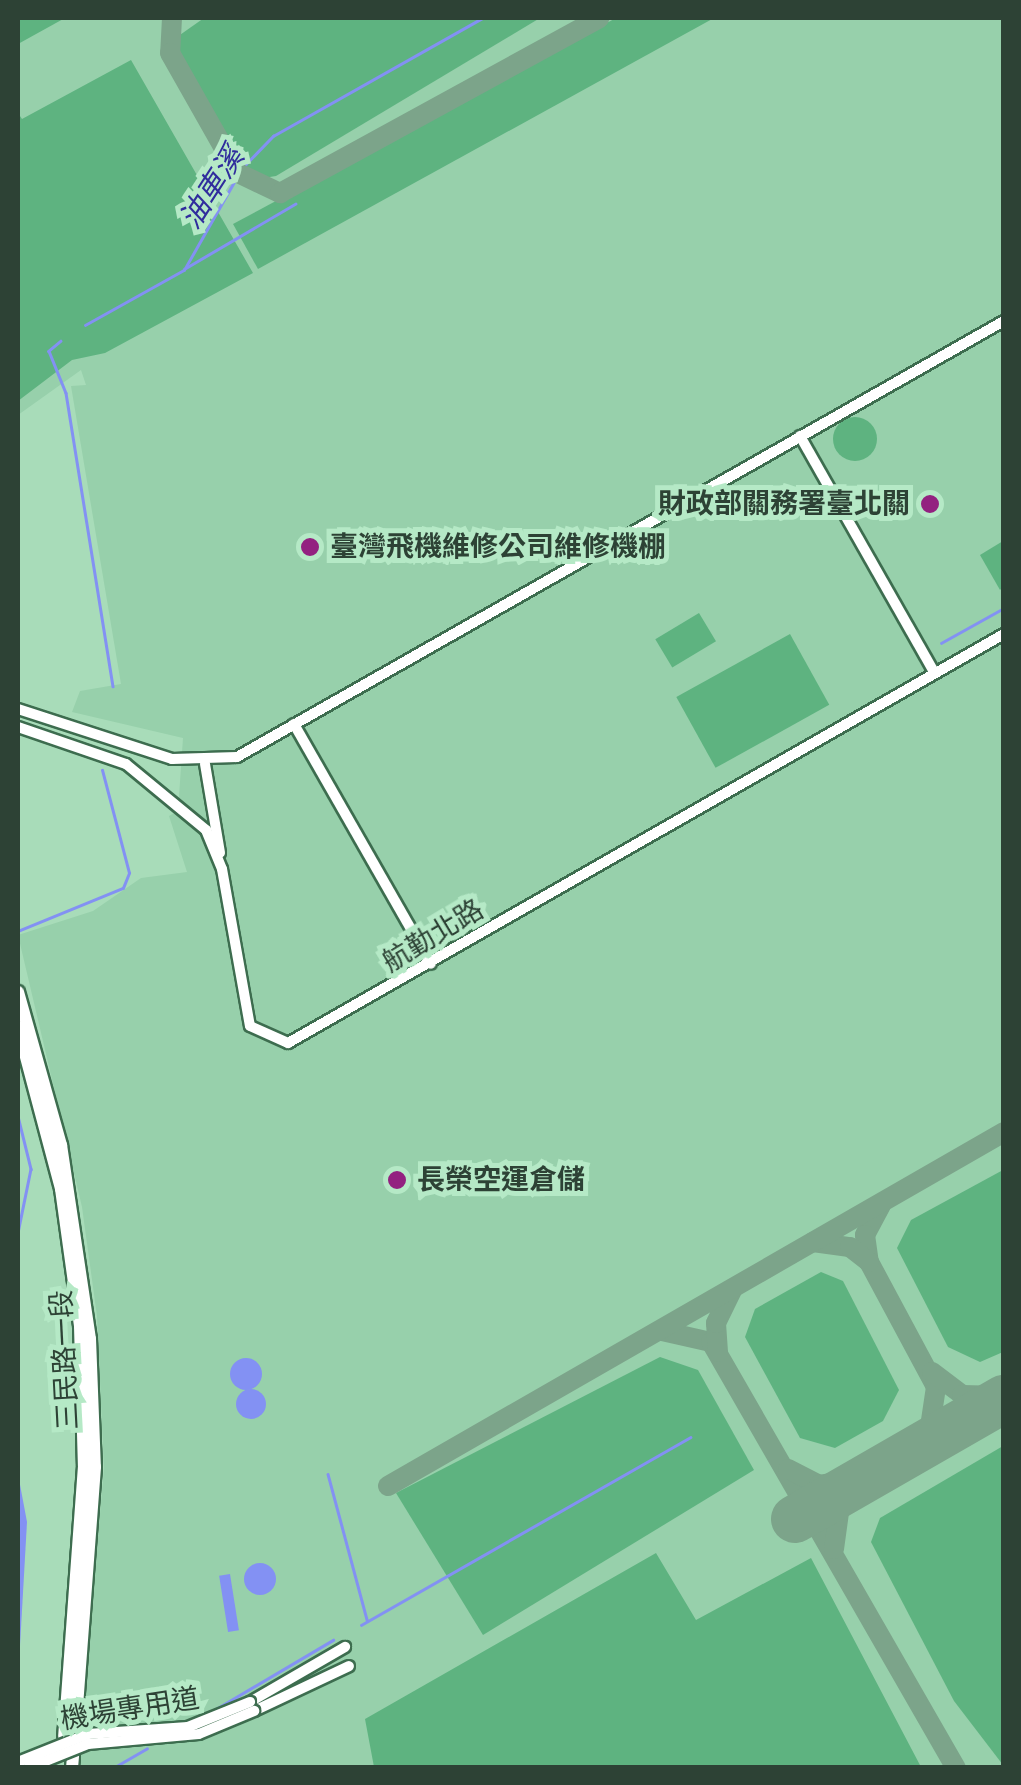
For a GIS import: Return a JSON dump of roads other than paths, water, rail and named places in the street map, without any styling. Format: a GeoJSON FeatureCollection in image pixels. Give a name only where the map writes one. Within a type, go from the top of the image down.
{"type":"FeatureCollection","features":[{"type":"Feature","properties":{"kind":"main road","name":"三民路一段"},"geometry":{"type":"LineString","coordinates":[[18,992],[62,1145],[89,1325],[95,1467],[70,1734],[80,1573],[81,1343],[62,1189],[18,1027]]}},
{"type":"Feature","properties":{"kind":"street"},"geometry":{"type":"LineString","coordinates":[[18,709],[205,764],[294,724],[1004,321]]}},
{"type":"Feature","properties":{"kind":"street"},"geometry":{"type":"LineString","coordinates":[[800,436],[934,672]]}},
{"type":"Feature","properties":{"kind":"street","name":"航勤北路"},"geometry":{"type":"LineString","coordinates":[[18,727],[155,781],[206,830],[222,869],[247,1014],[267,1040],[299,1040],[1004,634]]}},
{"type":"Feature","properties":{"kind":"street"},"geometry":{"type":"LineString","coordinates":[[294,724],[431,964]]}},
{"type":"Feature","properties":{"kind":"street"},"geometry":{"type":"LineString","coordinates":[[205,764],[222,869]]}},
{"type":"Feature","properties":{"kind":"street"},"geometry":{"type":"LineString","coordinates":[[252,1707],[345,1647]]}},
{"type":"Feature","properties":{"kind":"street"},"geometry":{"type":"LineString","coordinates":[[252,1707],[348,1666]]}},
{"type":"Feature","properties":{"kind":"street","name":"機場專用道"},"geometry":{"type":"LineString","coordinates":[[18,1762],[88,1734],[188,1727],[252,1707]]}},
{"type":"Feature","properties":{"kind":"street","name":"機場專用道"},"geometry":{"type":"LineString","coordinates":[[28,1768],[88,1744],[199,1734],[252,1707]]}},
{"type":"Feature","properties":{"kind":"water"},"geometry":{"type":"Polygon","coordinates":[[[246,1358],[257,1363],[262,1374],[257,1385],[246,1390],[235,1385],[230,1374],[235,1363],[246,1358]]]}},
{"type":"Feature","properties":{"kind":"water"},"geometry":{"type":"Polygon","coordinates":[[[251,1389],[262,1393],[266,1404],[262,1415],[251,1419],[240,1415],[236,1404],[240,1393],[251,1389]]]}},
{"type":"Feature","properties":{"kind":"water"},"geometry":{"type":"Polygon","coordinates":[[[18,1474],[27,1522],[18,1681],[18,1474]]]}},
{"type":"Feature","properties":{"kind":"water"},"geometry":{"type":"Polygon","coordinates":[[[260,1563],[271,1568],[276,1579],[271,1590],[260,1595],[249,1590],[244,1579],[249,1568],[260,1563]]]}},
{"type":"Feature","properties":{"kind":"water"},"geometry":{"type":"Polygon","coordinates":[[[230,1574],[239,1630],[228,1632],[219,1576],[230,1574]]]}},
{"type":"Feature","properties":{"kind":"waterway","name":"油車溪"},"geometry":{"type":"LineString","coordinates":[[85,325],[184,270],[242,168],[273,136],[482,18]]}},
{"type":"Feature","properties":{"kind":"waterway"},"geometry":{"type":"LineString","coordinates":[[184,269],[295,204]]}},
{"type":"Feature","properties":{"kind":"waterway","name":"油車溪"},"geometry":{"type":"LineString","coordinates":[[61,341],[49,351],[66,393],[113,686]]}},
{"type":"Feature","properties":{"kind":"waterway"},"geometry":{"type":"LineString","coordinates":[[941,643],[1004,608]]}},
{"type":"Feature","properties":{"kind":"waterway","name":"油車溪"},"geometry":{"type":"LineString","coordinates":[[18,931],[123,888],[129,873],[102,770]]}},
{"type":"Feature","properties":{"kind":"waterway","name":"油車溪"},"geometry":{"type":"LineString","coordinates":[[18,1116],[31,1169],[18,1233]]}},
{"type":"Feature","properties":{"kind":"waterway"},"geometry":{"type":"LineString","coordinates":[[361,1625],[690,1437]]}},
{"type":"Feature","properties":{"kind":"waterway"},"geometry":{"type":"LineString","coordinates":[[328,1474],[367,1620]]}},
{"type":"Feature","properties":{"kind":"waterway"},"geometry":{"type":"LineString","coordinates":[[209,1713],[333,1640]]}},
{"type":"Feature","properties":{"kind":"waterway"},"geometry":{"type":"LineString","coordinates":[[113,1768],[147,1748]]}},
{"type":"Feature","properties":{"kind":"place","name":"財政部關務署臺北關"},"geometry":{"type":"Point","coordinates":[930,504]}},
{"type":"Feature","properties":{"kind":"place","name":"臺灣飛機維修公司維修機棚"},"geometry":{"type":"Point","coordinates":[310,547]}},
{"type":"Feature","properties":{"kind":"place","name":"長榮空運倉儲"},"geometry":{"type":"Point","coordinates":[397,1180]}}]}
